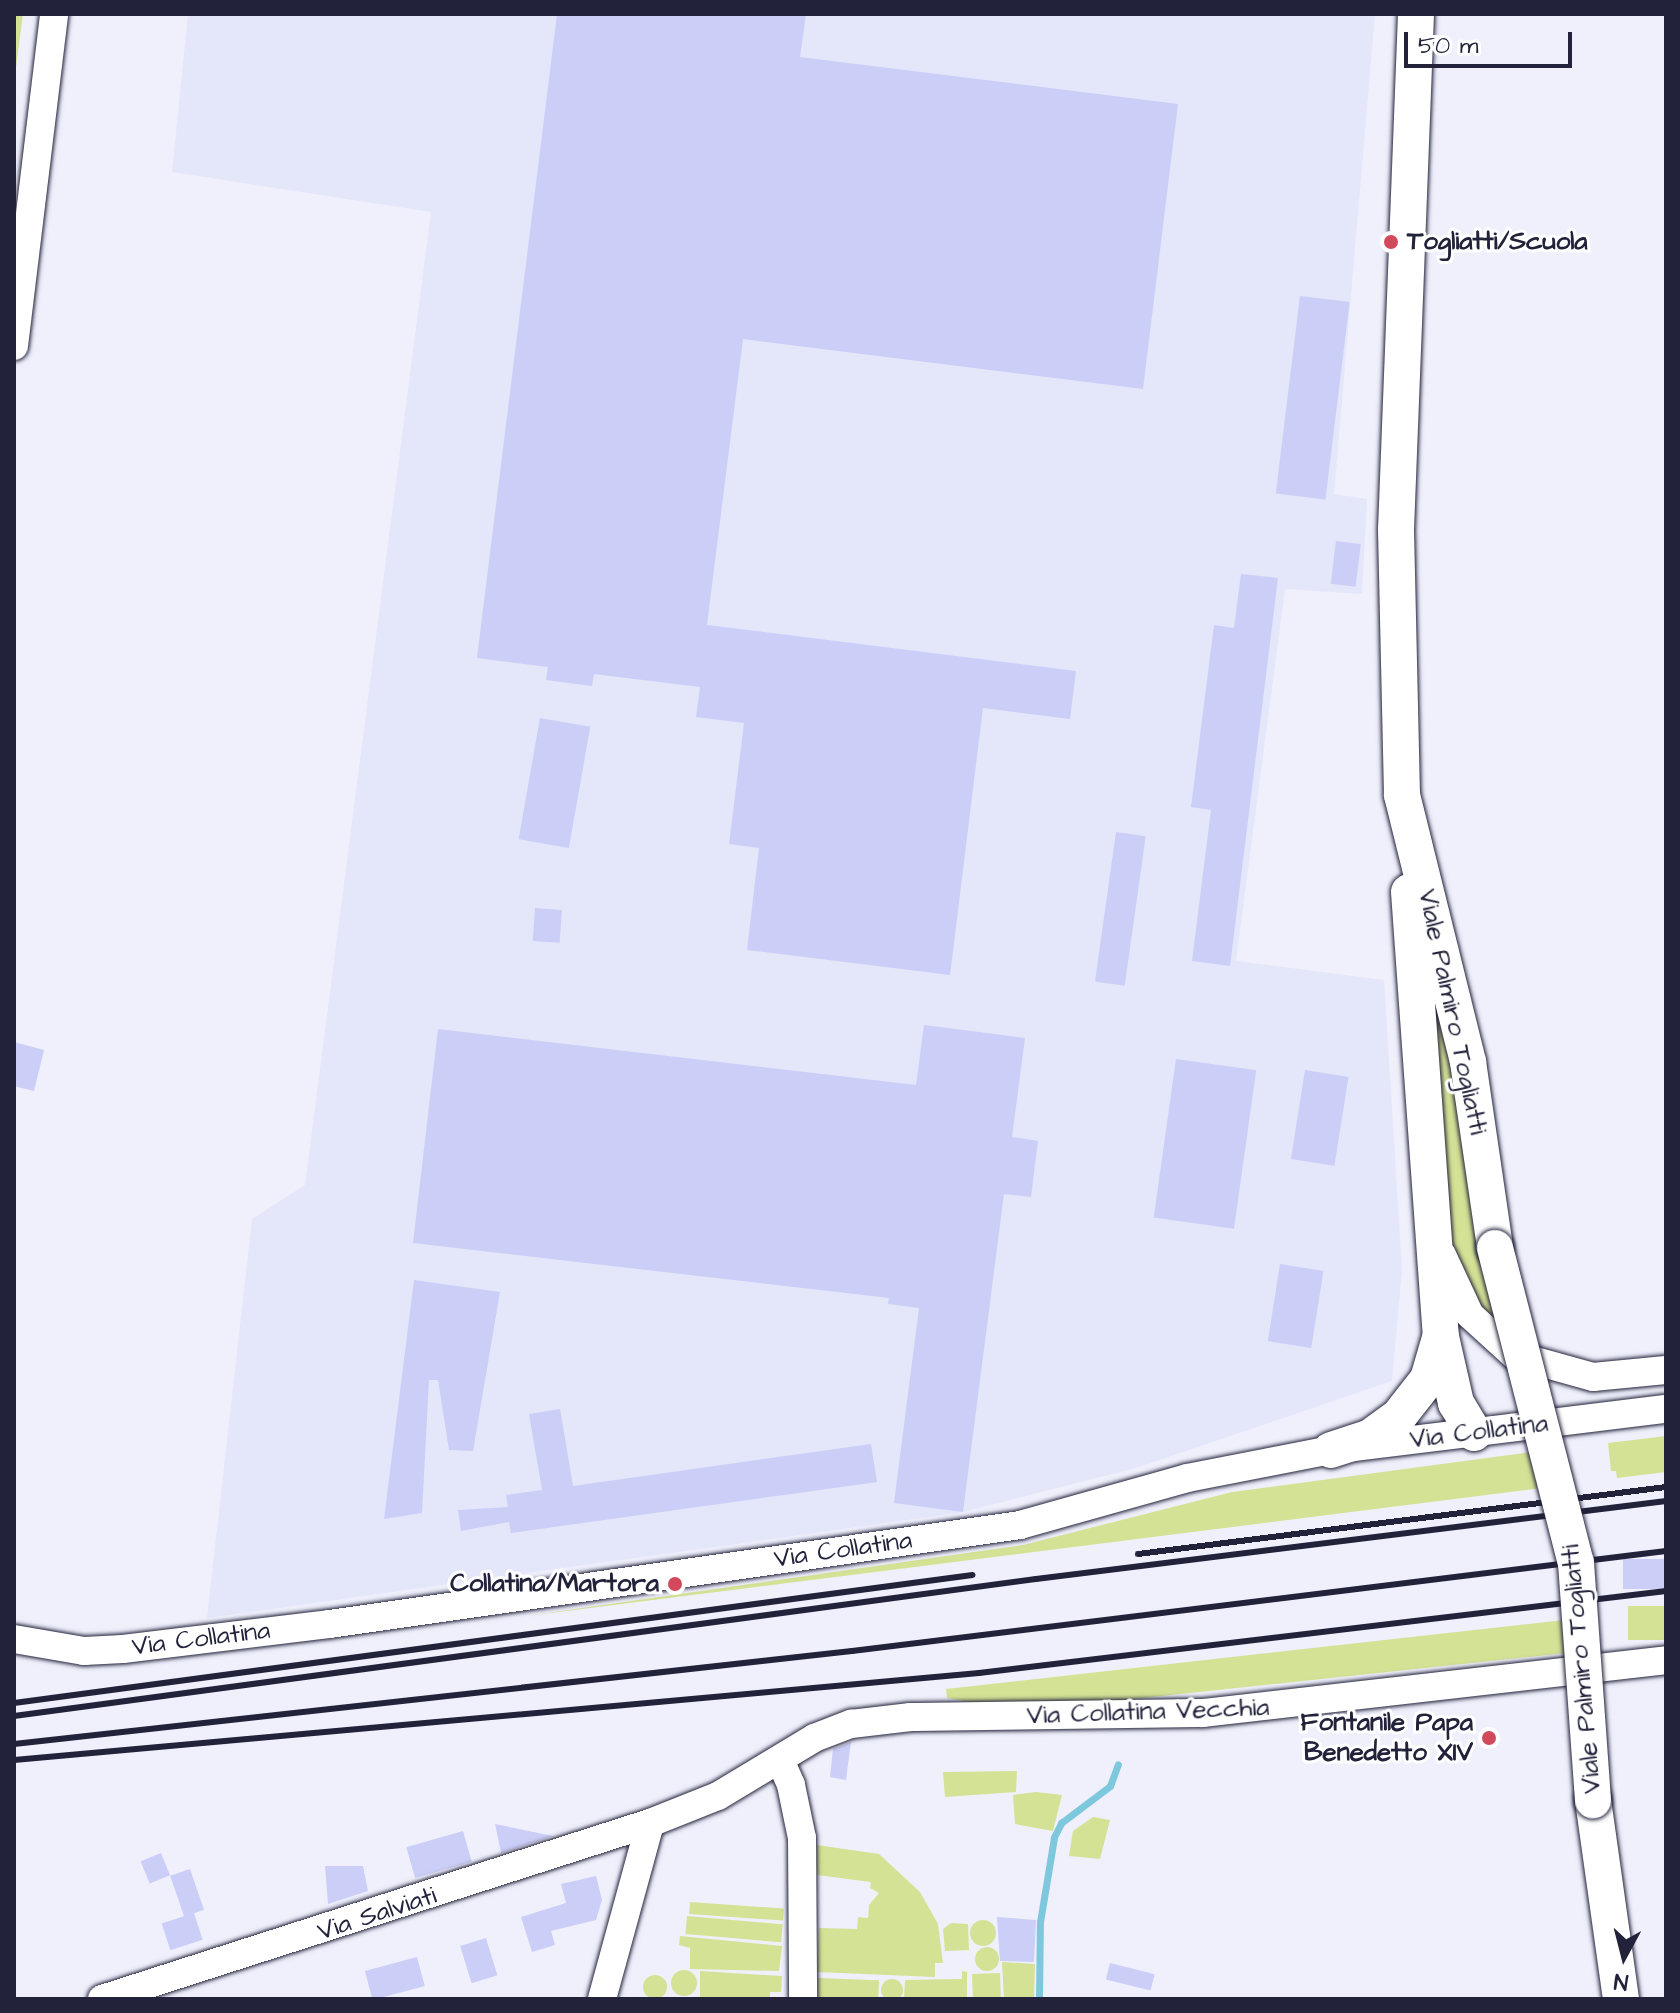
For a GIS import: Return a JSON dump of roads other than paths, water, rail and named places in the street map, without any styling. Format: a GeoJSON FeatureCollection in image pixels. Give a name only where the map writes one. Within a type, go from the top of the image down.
{"type":"FeatureCollection","features":[{"type":"Feature","properties":{"kind":"main road","name":"Viale Palmiro Togliatti"},"geometry":{"type":"LineString","coordinates":[[1416,14],[1396,530],[1402,795],[1468,1062],[1495,1248],[1576,1563],[1593,1800],[1621,1999]]}},
{"type":"Feature","properties":{"kind":"main road"},"geometry":{"type":"LineString","coordinates":[[1402,795],[1441,1337],[1456,1403],[1474,1433]]}},
{"type":"Feature","properties":{"kind":"main road"},"geometry":{"type":"LineString","coordinates":[[1331,1450],[1369,1438],[1399,1416],[1428,1379],[1441,1337]]}},
{"type":"Feature","properties":{"kind":"street"},"geometry":{"type":"LineString","coordinates":[[14,346],[54,14]]}},
{"type":"Feature","properties":{"kind":"street"},"geometry":{"type":"LineString","coordinates":[[1433,1231],[1465,1306],[1490,1337],[1514,1355],[1593,1377],[1666,1370]]}},
{"type":"Feature","properties":{"kind":"street","name":"Via Collatina"},"geometry":{"type":"LineString","coordinates":[[14,1639],[84,1651],[153,1646],[1020,1525],[1187,1478],[1331,1450],[1666,1409]]}},
{"type":"Feature","properties":{"kind":"street","name":"Via Collatina Vecchia"},"geometry":{"type":"LineString","coordinates":[[650,1823],[718,1796],[832,1730],[884,1719],[1182,1715],[1666,1660]]}},
{"type":"Feature","properties":{"kind":"street"},"geometry":{"type":"LineString","coordinates":[[780,1760],[791,1785],[802,1838],[803,1999]]}},
{"type":"Feature","properties":{"kind":"street"},"geometry":{"type":"LineString","coordinates":[[602,1999],[650,1823]]}},
{"type":"Feature","properties":{"kind":"street","name":"Via Salviati"},"geometry":{"type":"LineString","coordinates":[[102,1999],[650,1823]]}},
{"type":"Feature","properties":{"kind":"waterway"},"geometry":{"type":"LineString","coordinates":[[1039,1999],[1040,1922],[1054,1837],[1061,1823],[1110,1786],[1118,1764]]}},
{"type":"Feature","properties":{"kind":"railway"},"geometry":{"type":"LineString","coordinates":[[1138,1554],[1666,1487]]}},
{"type":"Feature","properties":{"kind":"railway"},"geometry":{"type":"LineString","coordinates":[[14,1716],[1036,1579],[1666,1501]]}},
{"type":"Feature","properties":{"kind":"railway"},"geometry":{"type":"LineString","coordinates":[[14,1744],[852,1651],[1666,1551]]}},
{"type":"Feature","properties":{"kind":"railway"},"geometry":{"type":"LineString","coordinates":[[14,1703],[972,1575]]}},
{"type":"Feature","properties":{"kind":"railway"},"geometry":{"type":"LineString","coordinates":[[14,1760],[979,1673],[1666,1591]]}},
{"type":"Feature","properties":{"kind":"place","name":"Togliatti/Scuola"},"geometry":{"type":"Point","coordinates":[1391,242]}},
{"type":"Feature","properties":{"kind":"place","name":"Collatina/Martora"},"geometry":{"type":"Point","coordinates":[675,1584]}},
{"type":"Feature","properties":{"kind":"place","name":"Fontanile Papa Benedetto XIV"},"geometry":{"type":"Point","coordinates":[1489,1738]}}]}
